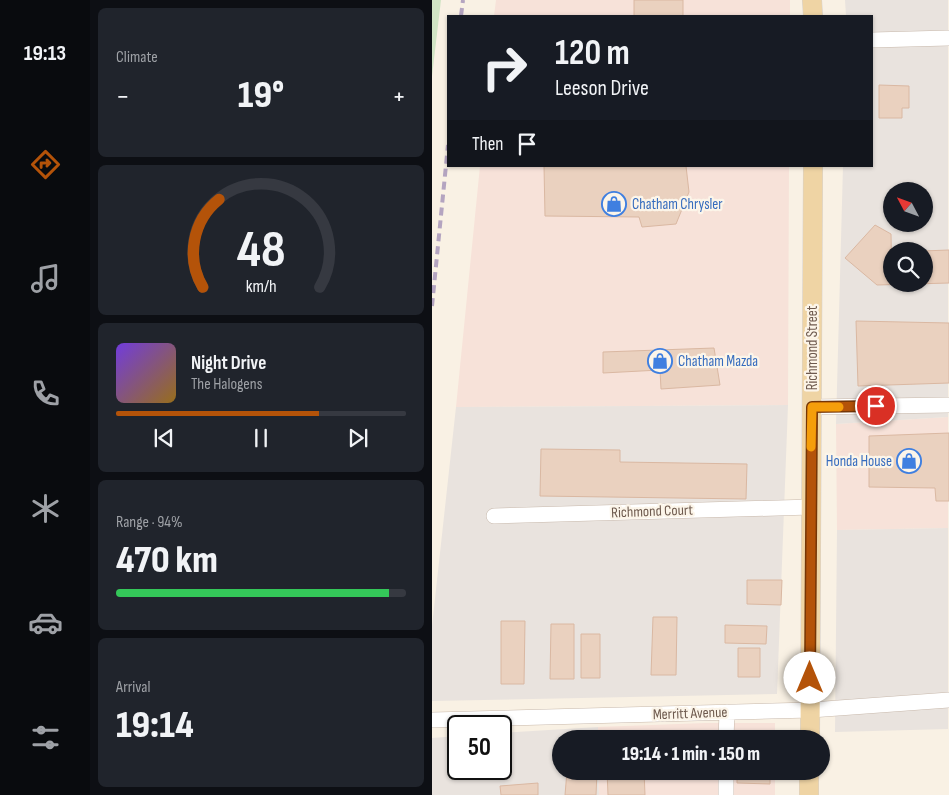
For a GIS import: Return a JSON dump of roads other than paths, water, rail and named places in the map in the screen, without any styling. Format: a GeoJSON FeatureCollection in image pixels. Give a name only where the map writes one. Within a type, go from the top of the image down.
{"type":"FeatureCollection","features":[{"type":"Feature","properties":{"kind":"main road"},"geometry":{"type":"LineString","coordinates":[[812,0],[813,15]]}},
{"type":"Feature","properties":{"kind":"main road","name":"Richmond Street"},"geometry":{"type":"LineString","coordinates":[[810,730],[813,167]]}},
{"type":"Feature","properties":{"kind":"main road"},"geometry":{"type":"LineString","coordinates":[[809,780],[809,795]]}},
{"type":"Feature","properties":{"kind":"street"},"geometry":{"type":"LineString","coordinates":[[873,40],[948,38]]}},
{"type":"Feature","properties":{"kind":"street"},"geometry":{"type":"LineString","coordinates":[[812,407],[948,404]]}},
{"type":"Feature","properties":{"kind":"street","name":"Richmond Court"},"geometry":{"type":"LineString","coordinates":[[494,516],[811,507]]}},
{"type":"Feature","properties":{"kind":"street","name":"Merritt Avenue"},"geometry":{"type":"LineString","coordinates":[[432,720],[811,710],[948,700]]}},
{"type":"Feature","properties":{"kind":"street"},"geometry":{"type":"LineString","coordinates":[[726,730],[727,712]]}},
{"type":"Feature","properties":{"kind":"street"},"geometry":{"type":"LineString","coordinates":[[726,780],[726,795]]}},
{"type":"Feature","properties":{"kind":"railway"},"geometry":{"type":"LineString","coordinates":[[461,15],[463,0]]}},
{"type":"Feature","properties":{"kind":"railway"},"geometry":{"type":"LineString","coordinates":[[432,306],[447,155]]}},
{"type":"Feature","properties":{"kind":"place","name":"Chatham Chrysler"},"geometry":{"type":"Point","coordinates":[614,204]}},
{"type":"Feature","properties":{"kind":"place","name":"Chatham Mazda"},"geometry":{"type":"Point","coordinates":[660,361]}},
{"type":"Feature","properties":{"kind":"place","name":"Honda House"},"geometry":{"type":"Point","coordinates":[909,461]}}]}
